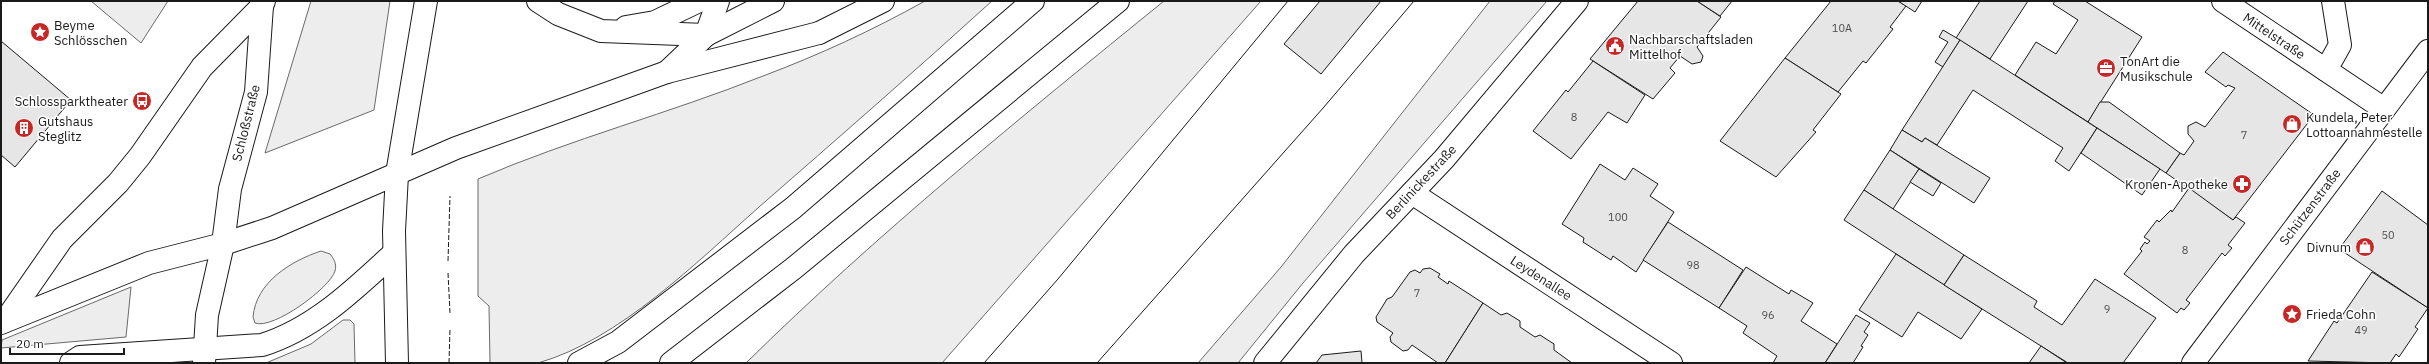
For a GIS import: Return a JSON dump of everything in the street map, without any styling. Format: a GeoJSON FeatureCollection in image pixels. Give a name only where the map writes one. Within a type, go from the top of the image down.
{"type":"FeatureCollection","features":[{"type":"Feature","properties":{"kind":"main road"},"geometry":{"type":"LineString","coordinates":[[397,363],[394,253],[397,174],[426,1]]}},
{"type":"Feature","properties":{"kind":"main road"},"geometry":{"type":"LineString","coordinates":[[538,1],[558,14],[601,31],[706,35]]}},
{"type":"Feature","properties":{"kind":"main road"},"geometry":{"type":"LineString","coordinates":[[706,35],[718,1]]}},
{"type":"Feature","properties":{"kind":"main road"},"geometry":{"type":"LineString","coordinates":[[667,72],[706,35],[773,1]]}},
{"type":"Feature","properties":{"kind":"main road"},"geometry":{"type":"LineString","coordinates":[[3,322],[149,263],[223,244],[272,228],[456,148],[667,72],[819,33],[883,1]]}},
{"type":"Feature","properties":{"kind":"main road"},"geometry":{"type":"LineString","coordinates":[[579,363],[618,342],[793,208],[1033,1]]}},
{"type":"Feature","properties":{"kind":"main road"},"geometry":{"type":"LineString","coordinates":[[671,363],[794,268],[1118,1]]}},
{"type":"Feature","properties":{"kind":"main road","name":"Berlinickestraße"},"geometry":{"type":"LineString","coordinates":[[1265,363],[1354,254],[1444,159],[1577,1]]}},
{"type":"Feature","properties":{"kind":"main road","name":"Mittelstraße"},"geometry":{"type":"LineString","coordinates":[[2223,1],[2384,109]]}},
{"type":"Feature","properties":{"kind":"main road"},"geometry":{"type":"LineString","coordinates":[[2326,70],[2340,46],[2332,1]]}},
{"type":"Feature","properties":{"kind":"main road"},"geometry":{"type":"LineString","coordinates":[[3,322],[62,239],[118,182],[140,156],[202,67],[263,3]]}},
{"type":"Feature","properties":{"kind":"main road","name":"Schloßstraße"},"geometry":{"type":"LineString","coordinates":[[204,356],[207,315],[223,244],[231,184],[256,92],[263,3]]}},
{"type":"Feature","properties":{"kind":"main road"},"geometry":{"type":"LineString","coordinates":[[601,31],[655,22],[692,5]]}},
{"type":"Feature","properties":{"kind":"main road","name":"Schützenstraße"},"geometry":{"type":"LineString","coordinates":[[2193,363],[2428,51]]}},
{"type":"Feature","properties":{"kind":"main road","name":"Leydenallee"},"geometry":{"type":"LineString","coordinates":[[1412,193],[1671,363]]}},
{"type":"Feature","properties":{"kind":"main road"},"geometry":{"type":"LineString","coordinates":[[70,363],[80,358],[204,356],[262,345],[280,339],[308,324],[363,281],[394,253]]}},
{"type":"Feature","properties":{"kind":"shaded area"},"geometry":{"type":"Polygon","coordinates":[[[91,1],[168,1],[141,43],[91,1]]]}},
{"type":"Feature","properties":{"kind":"shaded area"},"geometry":{"type":"Polygon","coordinates":[[[311,1],[390,1],[374,110],[265,153],[311,1]]]}},
{"type":"Feature","properties":{"kind":"shaded area"},"geometry":{"type":"Polygon","coordinates":[[[925,1],[992,1],[710,251],[656,297],[627,318],[598,337],[568,352],[538,363],[490,363],[489,306],[478,296],[478,179],[549,151],[692,102],[784,68],[866,32],[925,1]]]}},
{"type":"Feature","properties":{"kind":"shaded area"},"geometry":{"type":"Polygon","coordinates":[[[1164,1],[1261,1],[942,363],[746,363],[846,268],[898,222],[1057,88],[1164,1]]]}},
{"type":"Feature","properties":{"kind":"shaded area"},"geometry":{"type":"Polygon","coordinates":[[[1490,1],[1547,1],[1303,283],[1238,363],[1198,363],[1281,267],[1490,1]]]}},
{"type":"Feature","properties":{"kind":"shaded area"},"geometry":{"type":"Polygon","coordinates":[[[321,251],[330,254],[336,266],[331,278],[323,287],[300,306],[287,314],[274,320],[263,323],[255,323],[253,317],[256,305],[261,293],[268,283],[287,267],[321,251]]]}},
{"type":"Feature","properties":{"kind":"shaded area"},"geometry":{"type":"Polygon","coordinates":[[[131,287],[126,337],[1,348],[2,340],[131,287]]]}},
{"type":"Feature","properties":{"kind":"shaded area"},"geometry":{"type":"Polygon","coordinates":[[[343,320],[350,320],[354,324],[355,363],[266,363],[311,344],[343,320]]]}},
{"type":"Feature","properties":{"kind":"building"},"geometry":{"type":"Polygon","coordinates":[[[1320,1],[1381,1],[1321,74],[1284,44],[1320,1]]]}},
{"type":"Feature","properties":{"kind":"building"},"geometry":{"type":"Polygon","coordinates":[[[1638,1],[1697,1],[1721,17],[1697,47],[1703,56],[1701,62],[1692,64],[1680,56],[1670,68],[1675,73],[1653,99],[1590,59],[1638,1]]]}},
{"type":"Feature","properties":{"kind":"building"},"geometry":{"type":"Polygon","coordinates":[[[1697,1],[1732,1],[1720,16],[1697,1]]]}},
{"type":"Feature","properties":{"kind":"building"},"geometry":{"type":"Polygon","coordinates":[[[1831,1],[1898,1],[1906,6],[1890,27],[1893,29],[1866,63],[1863,61],[1838,92],[1785,58],[1831,1]]]}},
{"type":"Feature","properties":{"kind":"building"},"geometry":{"type":"Polygon","coordinates":[[[1898,1],[1922,1],[1915,12],[1898,1]]]}},
{"type":"Feature","properties":{"kind":"building"},"geometry":{"type":"Polygon","coordinates":[[[1980,1],[2028,1],[1990,59],[1956,38],[1980,1]]]}},
{"type":"Feature","properties":{"kind":"building"},"geometry":{"type":"Polygon","coordinates":[[[2055,1],[2085,1],[2142,37],[2088,122],[2015,75],[2036,42],[2056,54],[2078,20],[2053,4],[2055,1]]]}},
{"type":"Feature","properties":{"kind":"building"},"geometry":{"type":"Polygon","coordinates":[[[1943,30],[1960,40],[1943,67],[1935,62],[1948,42],[1939,37],[1943,30]]]}},
{"type":"Feature","properties":{"kind":"building"},"geometry":{"type":"Polygon","coordinates":[[[1960,40],[2097,128],[2069,171],[2055,161],[2063,148],[1973,90],[1937,145],[1925,138],[1922,142],[1902,130],[1960,40]]]}},
{"type":"Feature","properties":{"kind":"building","name":"Gutshaus Steglitz"},"geometry":{"type":"Polygon","coordinates":[[[1,41],[71,100],[15,167],[1,155],[1,41]]]}},
{"type":"Feature","properties":{"kind":"building"},"geometry":{"type":"Polygon","coordinates":[[[2223,52],[2314,115],[2233,220],[2166,173],[2180,153],[2184,155],[2194,141],[2188,134],[2188,126],[2196,122],[2205,127],[2235,88],[2228,85],[2226,87],[2205,72],[2223,52]]]}},
{"type":"Feature","properties":{"kind":"building"},"geometry":{"type":"Polygon","coordinates":[[[1785,58],[1841,94],[1813,130],[1816,132],[1776,177],[1720,141],[1785,58]]]}},
{"type":"Feature","properties":{"kind":"building"},"geometry":{"type":"Polygon","coordinates":[[[1593,61],[1645,95],[1627,123],[1608,112],[1571,159],[1533,131],[1566,90],[1568,92],[1593,61]]]}},
{"type":"Feature","properties":{"kind":"building"},"geometry":{"type":"Polygon","coordinates":[[[2100,102],[2109,102],[2180,153],[2166,173],[2088,122],[2100,102]]]}},
{"type":"Feature","properties":{"kind":"building"},"geometry":{"type":"Polygon","coordinates":[[[2097,128],[2160,169],[2142,195],[2081,153],[2097,128]]]}},
{"type":"Feature","properties":{"kind":"building"},"geometry":{"type":"Polygon","coordinates":[[[1902,130],[1922,142],[1925,138],[1990,178],[1974,203],[1890,150],[1902,130]]]}},
{"type":"Feature","properties":{"kind":"building"},"geometry":{"type":"Polygon","coordinates":[[[1890,150],[1919,169],[1893,209],[1864,190],[1890,150]]]}},
{"type":"Feature","properties":{"kind":"building"},"geometry":{"type":"Polygon","coordinates":[[[1600,164],[1625,180],[1633,168],[1658,184],[1650,196],[1674,212],[1636,272],[1613,256],[1611,260],[1583,242],[1584,238],[1562,224],[1600,164]]]}},
{"type":"Feature","properties":{"kind":"building"},"geometry":{"type":"Polygon","coordinates":[[[1919,169],[1941,183],[1933,196],[1910,182],[1919,169]]]}},
{"type":"Feature","properties":{"kind":"building"},"geometry":{"type":"Polygon","coordinates":[[[2189,188],[2233,220],[2236,217],[2245,223],[2228,245],[2232,248],[2225,256],[2222,253],[2186,300],[2190,303],[2184,310],[2181,308],[2177,313],[2124,274],[2142,251],[2140,249],[2145,242],[2147,244],[2150,241],[2144,237],[2157,220],[2159,222],[2171,210],[2172,212],[2189,188]]]}},
{"type":"Feature","properties":{"kind":"building"},"geometry":{"type":"Polygon","coordinates":[[[1864,190],[1964,255],[1944,285],[1844,220],[1864,190]]]}},
{"type":"Feature","properties":{"kind":"building"},"geometry":{"type":"Polygon","coordinates":[[[2382,191],[2428,225],[2428,308],[2339,249],[2382,191]]]}},
{"type":"Feature","properties":{"kind":"building"},"geometry":{"type":"Polygon","coordinates":[[[1668,222],[1743,270],[1719,308],[1643,260],[1668,222]]]}},
{"type":"Feature","properties":{"kind":"building"},"geometry":{"type":"Polygon","coordinates":[[[1896,254],[1982,309],[1961,339],[1918,312],[1902,337],[1859,310],[1896,254]]]}},
{"type":"Feature","properties":{"kind":"building"},"geometry":{"type":"Polygon","coordinates":[[[1964,255],[2037,301],[2034,307],[2062,325],[2095,279],[2156,318],[2123,363],[2068,363],[1944,285],[1964,255]]]}},
{"type":"Feature","properties":{"kind":"building"},"geometry":{"type":"Polygon","coordinates":[[[1746,267],[1789,294],[1791,290],[1813,303],[1801,321],[1837,344],[1825,363],[1773,363],[1777,356],[1743,333],[1747,326],[1719,308],[1746,267]]]}},
{"type":"Feature","properties":{"kind":"building"},"geometry":{"type":"Polygon","coordinates":[[[1430,268],[1440,274],[1438,277],[1448,284],[1449,281],[1483,303],[1445,363],[1438,363],[1412,345],[1408,350],[1403,351],[1391,342],[1390,337],[1393,333],[1377,322],[1376,317],[1387,299],[1392,297],[1410,272],[1415,270],[1420,273],[1423,269],[1430,268]]]}},
{"type":"Feature","properties":{"kind":"building"},"geometry":{"type":"Polygon","coordinates":[[[2372,272],[2428,308],[2415,327],[2418,329],[2399,357],[2396,354],[2390,363],[2308,361],[2334,321],[2337,323],[2372,272]]]}},
{"type":"Feature","properties":{"kind":"building"},"geometry":{"type":"Polygon","coordinates":[[[1483,303],[1501,315],[1507,313],[1520,321],[1520,327],[1535,337],[1540,335],[1554,344],[1554,350],[1572,363],[1445,363],[1483,303]]]}},
{"type":"Feature","properties":{"kind":"building"},"geometry":{"type":"Polygon","coordinates":[[[1856,315],[1870,323],[1864,332],[1868,335],[1861,346],[1863,347],[1853,363],[1825,363],[1856,315]]]}},
{"type":"Feature","properties":{"kind":"building"},"geometry":{"type":"Polygon","coordinates":[[[2041,346],[2067,363],[2029,363],[2041,346]]]}},
{"type":"Feature","properties":{"kind":"building"},"geometry":{"type":"Polygon","coordinates":[[[1361,351],[1362,363],[1316,363],[1322,355],[1361,351]]]}},
{"type":"Feature","properties":{"kind":"tram line"},"geometry":{"type":"LineString","coordinates":[[984,363],[1058,279],[1288,1]]}},
{"type":"Feature","properties":{"kind":"tram line"},"geometry":{"type":"LineString","coordinates":[[1097,363],[1324,107],[1414,1]]}},
{"type":"Feature","properties":{"kind":"fence"},"geometry":{"type":"LineString","coordinates":[[448,261],[450,196]]}},
{"type":"Feature","properties":{"kind":"fence"},"geometry":{"type":"LineString","coordinates":[[448,273],[450,313]]}},
{"type":"Feature","properties":{"kind":"fence"},"geometry":{"type":"LineString","coordinates":[[449,363],[450,328]]}},
{"type":"Feature","properties":{"kind":"place","name":"Beyme Schlösschen"},"geometry":{"type":"Point","coordinates":[40,32]}},
{"type":"Feature","properties":{"kind":"place","name":"Nachbarschaftsladen Mittelhof"},"geometry":{"type":"Point","coordinates":[1615,46]}},
{"type":"Feature","properties":{"kind":"place","name":"TonArt die Musikschule"},"geometry":{"type":"Point","coordinates":[2106,68]}},
{"type":"Feature","properties":{"kind":"place","name":"Schlossparktheater"},"geometry":{"type":"Point","coordinates":[142,101]}},
{"type":"Feature","properties":{"kind":"place","name":"Kundela, Peter Lottoannahmestelle"},"geometry":{"type":"Point","coordinates":[2292,124]}},
{"type":"Feature","properties":{"kind":"place","name":"Gutshaus Steglitz"},"geometry":{"type":"Point","coordinates":[24,128]}},
{"type":"Feature","properties":{"kind":"place","name":"Kronen-Apotheke"},"geometry":{"type":"Point","coordinates":[2242,184]}},
{"type":"Feature","properties":{"kind":"place","name":"Divnum"},"geometry":{"type":"Point","coordinates":[2365,247]}},
{"type":"Feature","properties":{"kind":"place","name":"Frieda Cohn"},"geometry":{"type":"Point","coordinates":[2292,314]}}]}
